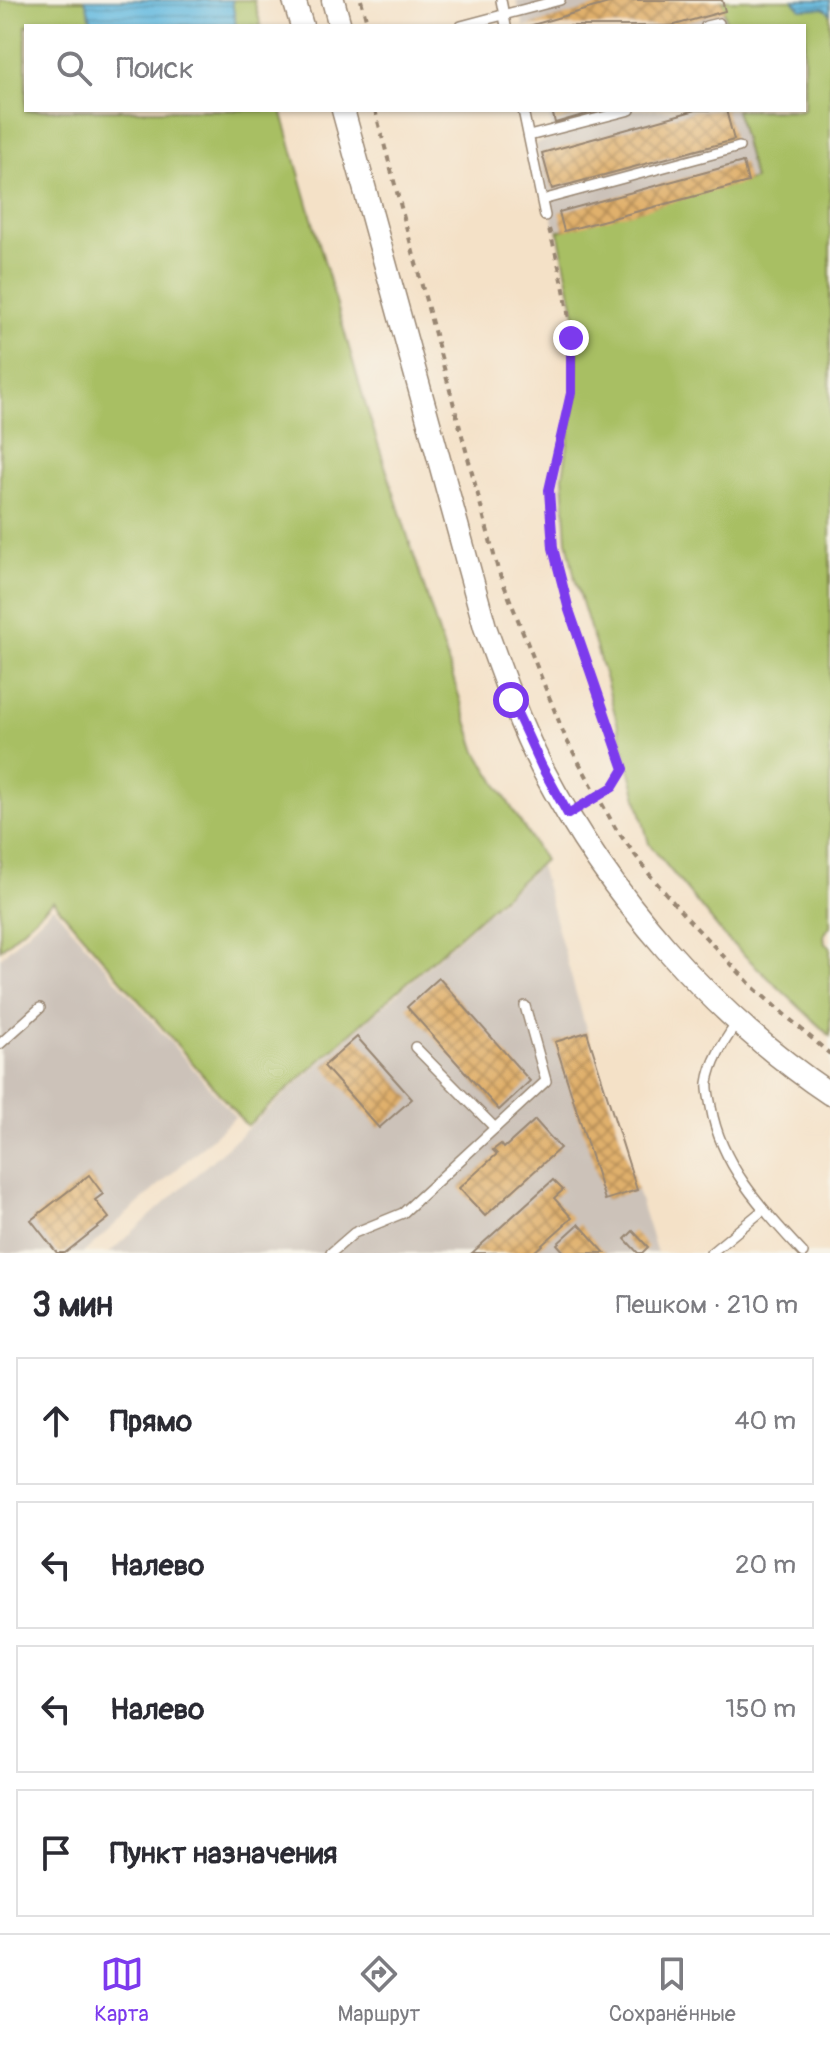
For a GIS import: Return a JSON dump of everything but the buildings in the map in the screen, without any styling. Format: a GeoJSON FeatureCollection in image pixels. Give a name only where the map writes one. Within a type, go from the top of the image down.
{"type":"FeatureCollection","features":[{"type":"Feature","properties":{"kind":"street"},"geometry":{"type":"LineString","coordinates":[[294,0],[301,24]]}},
{"type":"Feature","properties":{"kind":"street"},"geometry":{"type":"LineString","coordinates":[[333,0],[339,24]]}},
{"type":"Feature","properties":{"kind":"street"},"geometry":{"type":"LineString","coordinates":[[344,112],[485,627],[523,727],[542,767],[606,872],[686,969],[738,1021],[830,1094]]}},
{"type":"Feature","properties":{"kind":"lane"},"geometry":{"type":"LineString","coordinates":[[501,0],[506,24]]}},
{"type":"Feature","properties":{"kind":"lane"},"geometry":{"type":"LineString","coordinates":[[469,24],[560,0]]}},
{"type":"Feature","properties":{"kind":"lane"},"geometry":{"type":"LineString","coordinates":[[715,24],[719,23]]}},
{"type":"Feature","properties":{"kind":"lane"},"geometry":{"type":"LineString","coordinates":[[523,112],[545,216]]}},
{"type":"Feature","properties":{"kind":"lane"},"geometry":{"type":"LineString","coordinates":[[529,136],[622,112]]}},
{"type":"Feature","properties":{"kind":"lane"},"geometry":{"type":"LineString","coordinates":[[542,200],[739,147]]}},
{"type":"Feature","properties":{"kind":"lane"},"geometry":{"type":"LineString","coordinates":[[331,1253],[354,1233],[403,1213],[546,1081],[525,1006]]}},
{"type":"Feature","properties":{"kind":"lane"},"geometry":{"type":"LineString","coordinates":[[0,1044],[40,1008]]}},
{"type":"Feature","properties":{"kind":"lane"},"geometry":{"type":"LineString","coordinates":[[738,1021],[721,1046],[708,1084],[712,1113],[722,1146],[739,1177],[763,1210],[803,1253]]}},
{"type":"Feature","properties":{"kind":"lane"},"geometry":{"type":"LineString","coordinates":[[415,1047],[495,1128]]}},
{"type":"Feature","properties":{"kind":"lane"},"geometry":{"type":"LineString","coordinates":[[711,1253],[763,1210]]}},
{"type":"Feature","properties":{"kind":"path"},"geometry":{"type":"LineString","coordinates":[[361,0],[367,24]]}},
{"type":"Feature","properties":{"kind":"path"},"geometry":{"type":"LineString","coordinates":[[376,112],[498,570],[566,739],[616,829],[650,875],[755,989],[830,1054]]}},
{"type":"Feature","properties":{"kind":"path"},"geometry":{"type":"LineString","coordinates":[[545,216],[561,270],[571,338],[571,393],[549,490],[553,548],[569,610],[624,769],[613,787],[568,814]]}},
{"type":"Feature","properties":{"kind":"shaded area"},"geometry":{"type":"Polygon","coordinates":[[[516,0],[726,0],[731,24],[523,24],[516,0]]]}},
{"type":"Feature","properties":{"kind":"shaded area"},"geometry":{"type":"Polygon","coordinates":[[[548,112],[736,112],[753,178],[555,230],[536,144],[555,137],[548,112]]]}},
{"type":"Feature","properties":{"kind":"shaded area"},"geometry":{"type":"Polygon","coordinates":[[[540,866],[588,1036],[657,1253],[109,1253],[540,866]]]}},
{"type":"Feature","properties":{"kind":"shaded area"},"geometry":{"type":"Polygon","coordinates":[[[53,907],[235,1117],[83,1253],[0,1253],[0,958],[53,907]]]}},
{"type":"Feature","properties":{"kind":"green space"},"geometry":{"type":"Polygon","coordinates":[[[0,0],[254,0],[260,24],[24,24],[24,112],[282,112],[364,400],[477,752],[544,860],[247,1126],[53,901],[0,950],[0,0]]]}},
{"type":"Feature","properties":{"kind":"green space"},"geometry":{"type":"Polygon","coordinates":[[[722,0],[830,0],[830,926],[824,935],[825,944],[830,946],[830,1036],[726,938],[649,844],[606,680],[575,579],[567,540],[563,476],[575,400],[578,329],[558,231],[754,179],[737,112],[806,112],[806,24],[727,24],[722,0]]]}},
{"type":"Feature","properties":{"kind":"water"},"geometry":{"type":"Polygon","coordinates":[[[85,0],[232,0],[236,24],[92,24],[85,0]]]}},
{"type":"Feature","properties":{"kind":"water"},"geometry":{"type":"Polygon","coordinates":[[[793,0],[830,0],[830,13],[823,8],[801,9],[793,0]]]}},
{"type":"Feature","properties":{"kind":"route"},"geometry":{"type":"LineString","coordinates":[[511,700],[568,814],[613,787],[624,769],[569,610],[553,548],[549,490],[571,393],[571,338]]}}]}
